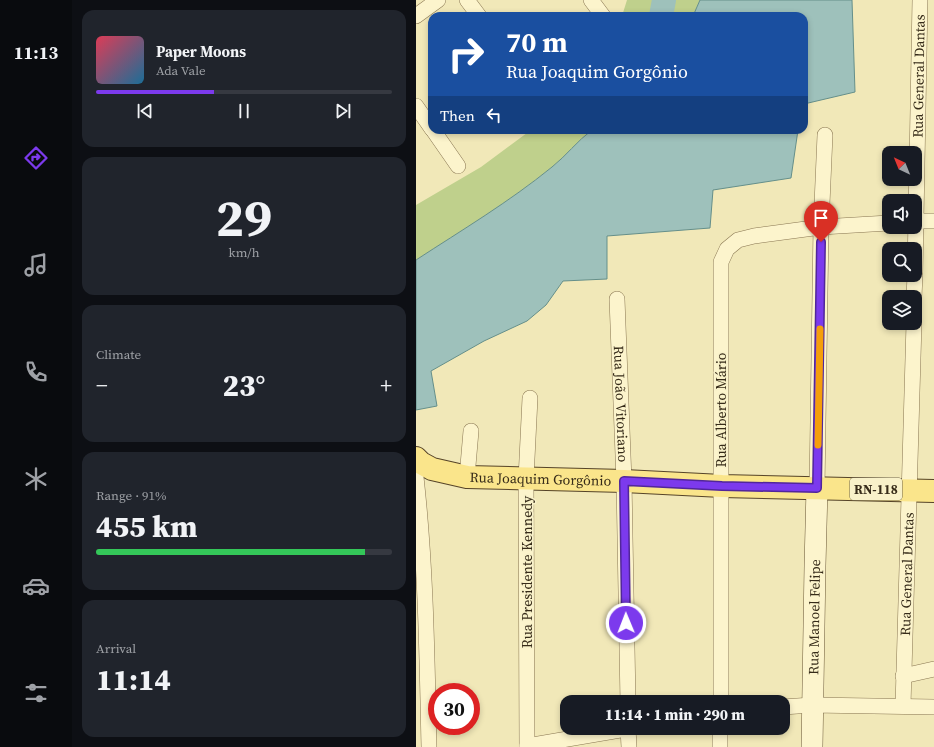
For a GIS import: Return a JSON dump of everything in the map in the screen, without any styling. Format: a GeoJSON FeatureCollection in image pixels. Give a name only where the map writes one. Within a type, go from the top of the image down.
{"type":"FeatureCollection","features":[{"type":"Feature","properties":{"kind":"main road","name":"Rua Joaquim Gorgônio"},"geometry":{"type":"LineString","coordinates":[[416,458],[421,463],[432,469],[467,477],[624,481],[722,486],[934,491]]}},
{"type":"Feature","properties":{"kind":"main road","name":"Rua Manoel Felipe"},"geometry":{"type":"LineString","coordinates":[[812,747],[817,488]]}},
{"type":"Feature","properties":{"kind":"street"},"geometry":{"type":"LineString","coordinates":[[416,16],[438,0]]}},
{"type":"Feature","properties":{"kind":"street"},"geometry":{"type":"LineString","coordinates":[[467,0],[476,12]]}},
{"type":"Feature","properties":{"kind":"street"},"geometry":{"type":"LineString","coordinates":[[591,0],[600,12]]}},
{"type":"Feature","properties":{"kind":"street","name":"Rua General Dantas"},"geometry":{"type":"LineString","coordinates":[[916,194],[920,0]]}},
{"type":"Feature","properties":{"kind":"street"},"geometry":{"type":"LineString","coordinates":[[416,106],[428,123]]}},
{"type":"Feature","properties":{"kind":"street"},"geometry":{"type":"LineString","coordinates":[[436,134],[458,166]]}},
{"type":"Feature","properties":{"kind":"street"},"geometry":{"type":"LineString","coordinates":[[817,488],[821,227],[825,135]]}},
{"type":"Feature","properties":{"kind":"street"},"geometry":{"type":"LineString","coordinates":[[922,221],[934,221]]}},
{"type":"Feature","properties":{"kind":"street"},"geometry":{"type":"LineString","coordinates":[[821,227],[882,223]]}},
{"type":"Feature","properties":{"kind":"street","name":"Rua Alberto Mário"},"geometry":{"type":"LineString","coordinates":[[721,695],[721,262],[727,249],[738,240],[754,236],[821,227]]}},
{"type":"Feature","properties":{"kind":"street","name":"Rua João Vitoriano"},"geometry":{"type":"LineString","coordinates":[[617,299],[624,481],[628,695]]}},
{"type":"Feature","properties":{"kind":"street","name":"Rua General Dantas"},"geometry":{"type":"LineString","coordinates":[[903,706],[914,330]]}},
{"type":"Feature","properties":{"kind":"street","name":"Rua Presidente Kennedy"},"geometry":{"type":"LineString","coordinates":[[527,747],[526,479],[530,398]]}},
{"type":"Feature","properties":{"kind":"street"},"geometry":{"type":"LineString","coordinates":[[467,477],[470,431]]}},
{"type":"Feature","properties":{"kind":"street"},"geometry":{"type":"LineString","coordinates":[[416,477],[427,622],[428,747]]}},
{"type":"Feature","properties":{"kind":"street"},"geometry":{"type":"LineString","coordinates":[[904,676],[934,669]]}},
{"type":"Feature","properties":{"kind":"street"},"geometry":{"type":"LineString","coordinates":[[790,707],[812,705],[934,707]]}},
{"type":"Feature","properties":{"kind":"street"},"geometry":{"type":"LineString","coordinates":[[527,747],[592,735]]}},
{"type":"Feature","properties":{"kind":"street"},"geometry":{"type":"LineString","coordinates":[[629,747],[630,735]]}},
{"type":"Feature","properties":{"kind":"street"},"geometry":{"type":"LineString","coordinates":[[720,735],[720,747]]}},
{"type":"Feature","properties":{"kind":"green space"},"geometry":{"type":"Polygon","coordinates":[[[627,0],[700,0],[695,12],[623,12],[627,0]]]}},
{"type":"Feature","properties":{"kind":"green space"},"geometry":{"type":"Polygon","coordinates":[[[526,134],[587,134],[557,163],[536,180],[485,216],[416,260],[416,205],[481,167],[526,134]]]}},
{"type":"Feature","properties":{"kind":"water"},"geometry":{"type":"Polygon","coordinates":[[[700,0],[852,0],[855,92],[808,103],[808,12],[695,12],[700,0]]]}},
{"type":"Feature","properties":{"kind":"water"},"geometry":{"type":"Polygon","coordinates":[[[587,134],[797,134],[791,178],[713,190],[710,228],[607,236],[607,279],[563,281],[546,305],[527,321],[484,341],[431,371],[437,406],[416,410],[416,260],[536,180],[557,163],[587,134]]]}},
{"type":"Feature","properties":{"kind":"waterway"},"geometry":{"type":"LineString","coordinates":[[662,12],[664,0]]}},
{"type":"Feature","properties":{"kind":"slow traffic"},"geometry":{"type":"LineString","coordinates":[[818,445],[820,329]]}},
{"type":"Feature","properties":{"kind":"route"},"geometry":{"type":"LineString","coordinates":[[626,623],[624,481],[722,486],[817,488],[821,242]]}}]}
